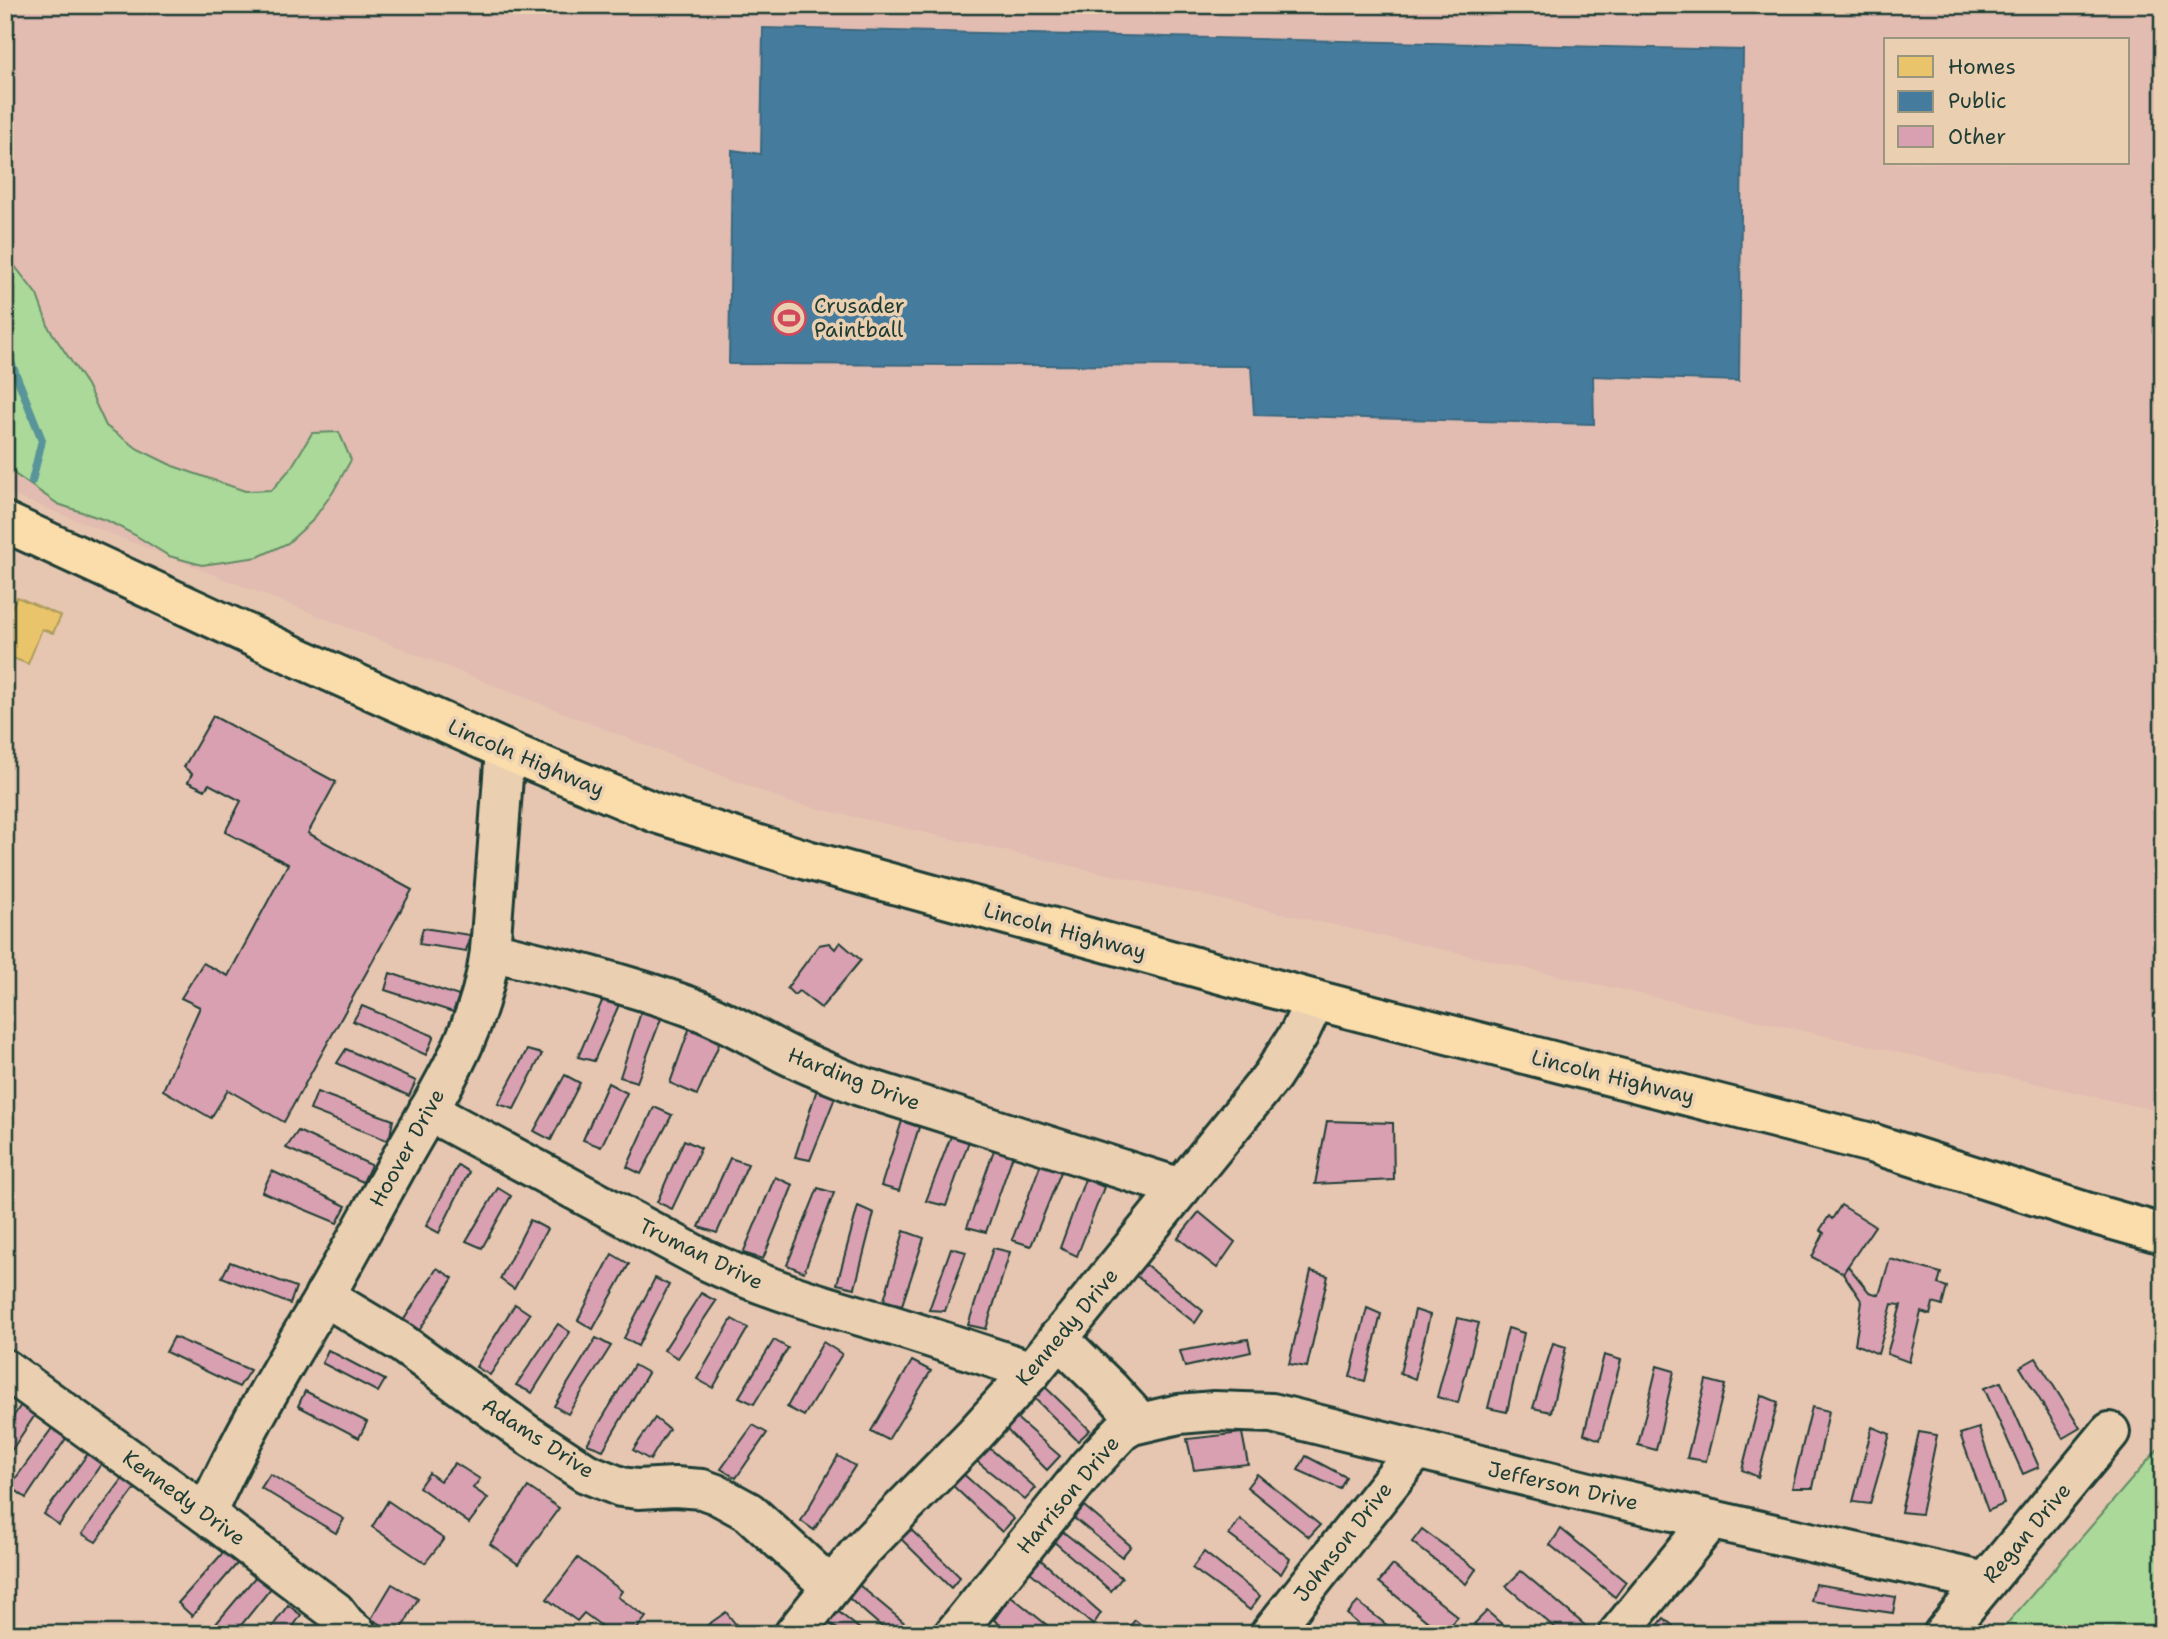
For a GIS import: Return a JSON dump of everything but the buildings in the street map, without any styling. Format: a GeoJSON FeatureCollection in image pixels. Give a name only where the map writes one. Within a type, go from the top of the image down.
{"type":"FeatureCollection","features":[{"type":"Feature","properties":{"kind":"main road","name":"Lincoln Highway"},"geometry":{"type":"LineString","coordinates":[[5,522],[505,750],[656,813],[731,838],[1315,1000],[1871,1143],[2163,1234]]}},
{"type":"Feature","properties":{"kind":"street","name":"Hoover Drive"},"geometry":{"type":"LineString","coordinates":[[206,1514],[265,1395],[428,1111],[458,1057],[477,1014],[490,951],[505,750]]}},
{"type":"Feature","properties":{"kind":"street","name":"Harding Drive"},"geometry":{"type":"LineString","coordinates":[[490,951],[589,975],[692,1007],[743,1029],[806,1063],[860,1086],[1181,1188]]}},
{"type":"Feature","properties":{"kind":"street","name":"Kennedy Drive"},"geometry":{"type":"LineString","coordinates":[[794,1634],[857,1555],[975,1434],[1032,1371],[1272,1076],[1299,1034],[1315,1000]]}},
{"type":"Feature","properties":{"kind":"street","name":"Truman Drive"},"geometry":{"type":"LineString","coordinates":[[428,1111],[744,1279],[1032,1371]]}},
{"type":"Feature","properties":{"kind":"street","name":"Adams Drive"},"geometry":{"type":"LineString","coordinates":[[324,1296],[400,1342],[528,1435],[586,1473],[621,1487],[702,1489],[749,1512],[830,1587]]}},
{"type":"Feature","properties":{"kind":"street","name":"Harrison Drive"},"geometry":{"type":"LineString","coordinates":[[954,1634],[1088,1466],[1122,1431],[1140,1423],[1111,1389],[1058,1338]]}},
{"type":"Feature","properties":{"kind":"street","name":"Kennedy Drive"},"geometry":{"type":"LineString","coordinates":[[5,1369],[335,1611],[357,1634]]}},
{"type":"Feature","properties":{"kind":"street","name":"Jefferson Drive"},"geometry":{"type":"LineString","coordinates":[[1140,1423],[1179,1414],[1214,1411],[1272,1413],[1711,1520],[1986,1582]]}},
{"type":"Feature","properties":{"kind":"street","name":"Regan Drive"},"geometry":{"type":"LineString","coordinates":[[1942,1634],[2110,1432]]}},
{"type":"Feature","properties":{"kind":"street","name":"Johnson Drive"},"geometry":{"type":"LineString","coordinates":[[1270,1634],[1416,1450]]}},
{"type":"Feature","properties":{"kind":"street"},"geometry":{"type":"LineString","coordinates":[[1618,1634],[1711,1520]]}},
{"type":"Feature","properties":{"kind":"shaded area"},"geometry":{"type":"Polygon","coordinates":[[[5,5],[2163,5],[2163,1112],[789,802],[5,492],[5,5]]]}},
{"type":"Feature","properties":{"kind":"green space"},"geometry":{"type":"Polygon","coordinates":[[[5,248],[11,261],[37,295],[49,328],[87,385],[106,426],[138,449],[173,466],[245,491],[272,490],[291,468],[312,433],[339,432],[351,460],[312,521],[288,543],[258,557],[202,565],[169,556],[108,521],[58,504],[16,475],[5,461],[5,248]]]}},
{"type":"Feature","properties":{"kind":"green space"},"geometry":{"type":"Polygon","coordinates":[[[2163,1443],[2163,1634],[1998,1634],[2163,1443]]]}},
{"type":"Feature","properties":{"kind":"waterway"},"geometry":{"type":"LineString","coordinates":[[5,347],[42,440],[32,481]]}},
{"type":"Feature","properties":{"kind":"place","name":"Crusader Paintball"},"geometry":{"type":"Point","coordinates":[789,318]}}]}
